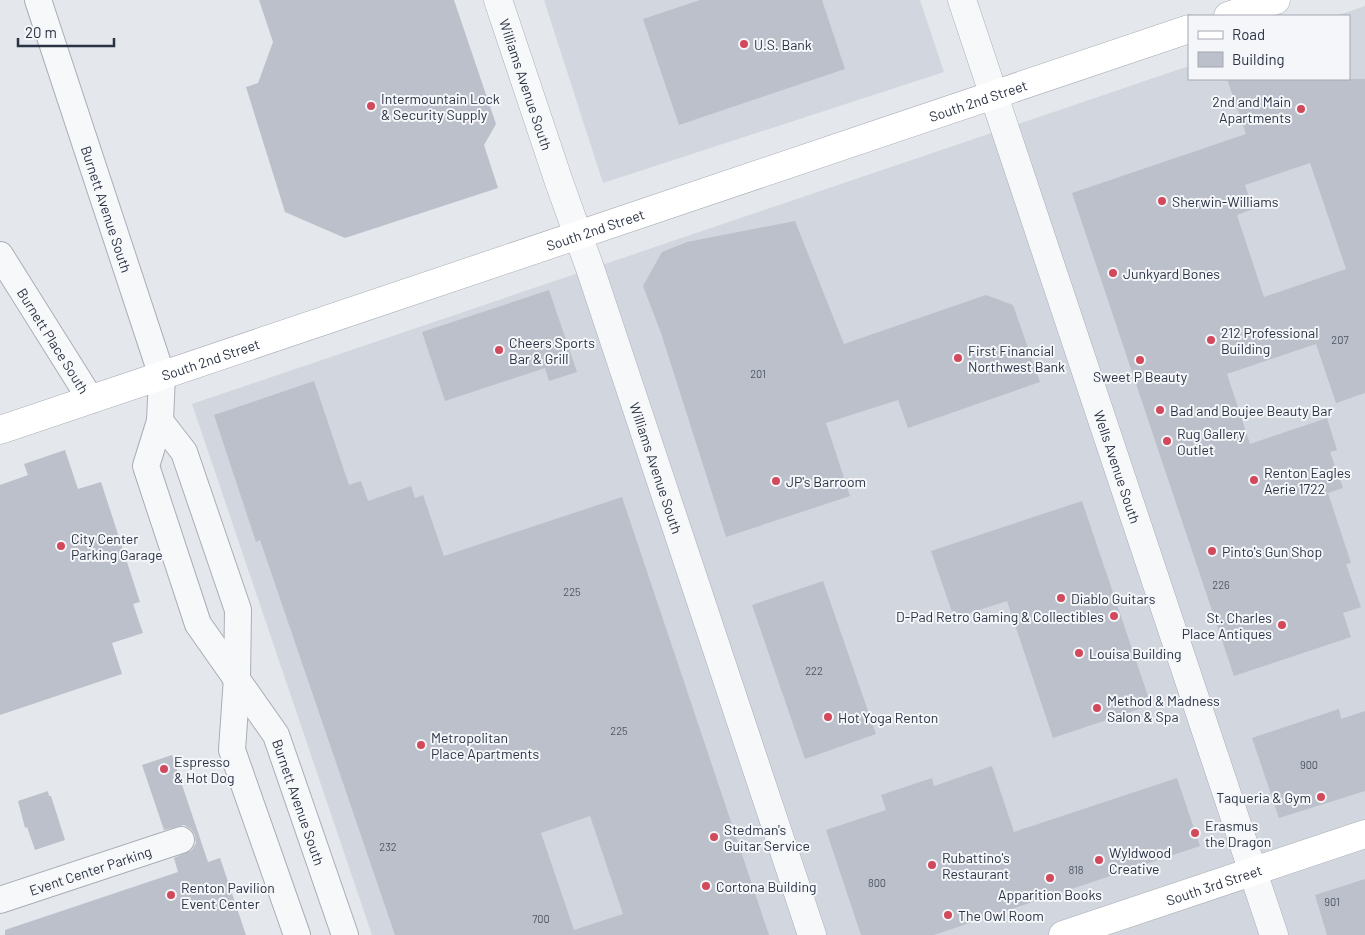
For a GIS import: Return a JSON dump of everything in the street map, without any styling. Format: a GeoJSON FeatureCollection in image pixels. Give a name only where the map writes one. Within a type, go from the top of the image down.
{"type":"FeatureCollection","features":[{"type":"Feature","properties":{"kind":"main road"},"geometry":{"type":"LineString","coordinates":[[1231,15],[1276,0]]}},
{"type":"Feature","properties":{"kind":"main road","name":"South 2nd Street"},"geometry":{"type":"LineString","coordinates":[[0,430],[1188,30]]}},
{"type":"Feature","properties":{"kind":"main road","name":"South 3rd Street"},"geometry":{"type":"LineString","coordinates":[[1063,935],[1365,834]]}},
{"type":"Feature","properties":{"kind":"street","name":"Burnett Avenue South"},"geometry":{"type":"LineString","coordinates":[[38,0],[162,376],[160,421],[146,466],[198,624],[276,735],[345,935]]}},
{"type":"Feature","properties":{"kind":"street","name":"Williams Avenue South"},"geometry":{"type":"LineString","coordinates":[[498,0],[812,935]]}},
{"type":"Feature","properties":{"kind":"street","name":"Wells Avenue South"},"geometry":{"type":"LineString","coordinates":[[962,0],[1274,935]]}},
{"type":"Feature","properties":{"kind":"street","name":"Burnett Place South"},"geometry":{"type":"LineString","coordinates":[[0,255],[92,400]]}},
{"type":"Feature","properties":{"kind":"street"},"geometry":{"type":"LineString","coordinates":[[160,421],[184,452],[238,610],[237,678],[232,750],[297,935]]}},
{"type":"Feature","properties":{"kind":"street","name":"Event Center Parking"},"geometry":{"type":"LineString","coordinates":[[0,900],[182,840]]}},
{"type":"Feature","properties":{"kind":"shaded area"},"geometry":{"type":"Polygon","coordinates":[[[544,0],[920,0],[944,72],[603,183],[544,0]]]}},
{"type":"Feature","properties":{"kind":"shaded area"},"geometry":{"type":"Polygon","coordinates":[[[1365,6],[1365,935],[372,935],[192,404],[1188,66],[1188,80],[1350,80],[1350,15],[1339,15],[1365,6]]]}},
{"type":"Feature","properties":{"kind":"building","name":"Intermountain Lock & Security Supply"},"geometry":{"type":"Polygon","coordinates":[[[259,0],[454,0],[496,124],[484,145],[498,188],[345,238],[285,212],[246,87],[258,83],[273,42],[259,0]]]}},
{"type":"Feature","properties":{"kind":"building","name":"U.S. Bank"},"geometry":{"type":"Polygon","coordinates":[[[700,0],[822,0],[845,69],[679,125],[643,19],[700,0]]]}},
{"type":"Feature","properties":{"kind":"building"},"geometry":{"type":"Polygon","coordinates":[[[1365,79],[1365,393],[1336,403],[1316,344],[1227,374],[1250,444],[1327,418],[1337,450],[1330,452],[1343,488],[1328,493],[1351,563],[1346,564],[1361,607],[1343,613],[1351,637],[1234,676],[1072,193],[1246,134],[1227,80],[1365,79]],[[1310,163],[1245,185],[1253,209],[1237,215],[1264,297],[1346,269],[1310,163]]]}},
{"type":"Feature","properties":{"kind":"building"},"geometry":{"type":"Polygon","coordinates":[[[795,221],[844,344],[986,295],[1013,305],[1040,382],[908,428],[898,400],[826,423],[850,496],[726,537],[661,333],[643,286],[662,252],[687,242],[795,221]]]}},
{"type":"Feature","properties":{"kind":"building","name":"Cheers Sports Bar & Grill"},"geometry":{"type":"Polygon","coordinates":[[[549,290],[577,372],[549,381],[545,368],[445,401],[422,332],[549,290]]]}},
{"type":"Feature","properties":{"kind":"building"},"geometry":{"type":"Polygon","coordinates":[[[314,381],[349,485],[361,481],[368,501],[411,486],[415,498],[423,495],[444,556],[622,497],[769,935],[395,935],[260,540],[256,542],[214,415],[314,381]],[[590,816],[541,833],[574,930],[623,914],[590,816]]]}},
{"type":"Feature","properties":{"kind":"building","name":"City Center Parking Garage"},"geometry":{"type":"Polygon","coordinates":[[[65,450],[78,489],[101,482],[140,602],[133,604],[143,633],[112,643],[122,674],[0,715],[0,485],[28,475],[24,464],[65,450]]]}},
{"type":"Feature","properties":{"kind":"building"},"geometry":{"type":"Polygon","coordinates":[[[1082,501],[1151,705],[1053,738],[1007,601],[954,618],[931,551],[1082,501]]]}},
{"type":"Feature","properties":{"kind":"building"},"geometry":{"type":"Polygon","coordinates":[[[823,581],[876,734],[805,759],[752,605],[823,581]]]}},
{"type":"Feature","properties":{"kind":"building"},"geometry":{"type":"Polygon","coordinates":[[[1339,709],[1341,719],[1365,711],[1365,791],[1279,818],[1252,738],[1339,709]]]}},
{"type":"Feature","properties":{"kind":"building","name":"Renton Pavilion Event Center"},"geometry":{"type":"Polygon","coordinates":[[[172,755],[208,862],[220,858],[246,935],[5,935],[5,930],[178,872],[174,858],[192,850],[196,843],[195,835],[191,829],[184,825],[164,830],[142,765],[172,755]]]}},
{"type":"Feature","properties":{"kind":"building"},"geometry":{"type":"Polygon","coordinates":[[[992,766],[1014,832],[1177,778],[1200,846],[934,935],[861,935],[826,830],[886,810],[881,795],[932,778],[934,786],[992,766]]]}},
{"type":"Feature","properties":{"kind":"building"},"geometry":{"type":"Polygon","coordinates":[[[48,791],[65,840],[35,850],[27,827],[25,828],[18,801],[48,791]]]}},
{"type":"Feature","properties":{"kind":"building"},"geometry":{"type":"Polygon","coordinates":[[[1365,879],[1365,935],[1327,935],[1315,895],[1365,879]]]}},
{"type":"Feature","properties":{"kind":"place","name":"U.S. Bank"},"geometry":{"type":"Point","coordinates":[744,44]}},
{"type":"Feature","properties":{"kind":"place","name":"Intermountain Lock & Security Supply"},"geometry":{"type":"Point","coordinates":[371,106]}},
{"type":"Feature","properties":{"kind":"place","name":"2nd and Main Apartments"},"geometry":{"type":"Point","coordinates":[1301,109]}},
{"type":"Feature","properties":{"kind":"place","name":"Sherwin-Williams"},"geometry":{"type":"Point","coordinates":[1162,201]}},
{"type":"Feature","properties":{"kind":"place","name":"Junkyard Bones"},"geometry":{"type":"Point","coordinates":[1113,273]}},
{"type":"Feature","properties":{"kind":"place","name":"212 Professional Building"},"geometry":{"type":"Point","coordinates":[1211,340]}},
{"type":"Feature","properties":{"kind":"place","name":"Cheers Sports Bar & Grill"},"geometry":{"type":"Point","coordinates":[499,350]}},
{"type":"Feature","properties":{"kind":"place","name":"First Financial Northwest Bank"},"geometry":{"type":"Point","coordinates":[958,358]}},
{"type":"Feature","properties":{"kind":"place","name":"Sweet P Beauty"},"geometry":{"type":"Point","coordinates":[1140,360]}},
{"type":"Feature","properties":{"kind":"place","name":"Bad and Boujee Beauty Bar"},"geometry":{"type":"Point","coordinates":[1160,410]}},
{"type":"Feature","properties":{"kind":"place","name":"Rug Gallery Outlet"},"geometry":{"type":"Point","coordinates":[1167,441]}},
{"type":"Feature","properties":{"kind":"place","name":"Renton Eagles Aerie 1722"},"geometry":{"type":"Point","coordinates":[1254,480]}},
{"type":"Feature","properties":{"kind":"place","name":"JP's Barroom"},"geometry":{"type":"Point","coordinates":[776,481]}},
{"type":"Feature","properties":{"kind":"place","name":"City Center Parking Garage"},"geometry":{"type":"Point","coordinates":[61,546]}},
{"type":"Feature","properties":{"kind":"place","name":"Pinto's Gun Shop"},"geometry":{"type":"Point","coordinates":[1212,551]}},
{"type":"Feature","properties":{"kind":"place","name":"Diablo Guitars"},"geometry":{"type":"Point","coordinates":[1061,598]}},
{"type":"Feature","properties":{"kind":"place","name":"D-Pad Retro Gaming & Collectibles"},"geometry":{"type":"Point","coordinates":[1114,616]}},
{"type":"Feature","properties":{"kind":"place","name":"St. Charles Place Antiques"},"geometry":{"type":"Point","coordinates":[1282,625]}},
{"type":"Feature","properties":{"kind":"place","name":"Louisa Building"},"geometry":{"type":"Point","coordinates":[1079,653]}},
{"type":"Feature","properties":{"kind":"place","name":"Method & Madness Salon & Spa"},"geometry":{"type":"Point","coordinates":[1097,708]}},
{"type":"Feature","properties":{"kind":"place","name":"Hot Yoga Renton"},"geometry":{"type":"Point","coordinates":[828,717]}},
{"type":"Feature","properties":{"kind":"place","name":"Metropolitan Place Apartments"},"geometry":{"type":"Point","coordinates":[421,745]}},
{"type":"Feature","properties":{"kind":"place","name":"Espresso & Hot Dog"},"geometry":{"type":"Point","coordinates":[164,769]}},
{"type":"Feature","properties":{"kind":"place","name":"Taqueria & Gym"},"geometry":{"type":"Point","coordinates":[1321,797]}},
{"type":"Feature","properties":{"kind":"place","name":"Erasmus the Dragon"},"geometry":{"type":"Point","coordinates":[1195,833]}},
{"type":"Feature","properties":{"kind":"place","name":"Stedman's Guitar Service"},"geometry":{"type":"Point","coordinates":[714,837]}},
{"type":"Feature","properties":{"kind":"place","name":"Wyldwood Creative"},"geometry":{"type":"Point","coordinates":[1099,860]}},
{"type":"Feature","properties":{"kind":"place","name":"Rubattino's Restaurant"},"geometry":{"type":"Point","coordinates":[932,865]}},
{"type":"Feature","properties":{"kind":"place","name":"Apparition Books"},"geometry":{"type":"Point","coordinates":[1050,878]}},
{"type":"Feature","properties":{"kind":"place","name":"Cortona Building"},"geometry":{"type":"Point","coordinates":[706,886]}},
{"type":"Feature","properties":{"kind":"place","name":"Renton Pavilion Event Center"},"geometry":{"type":"Point","coordinates":[171,895]}},
{"type":"Feature","properties":{"kind":"place","name":"The Owl Room"},"geometry":{"type":"Point","coordinates":[948,915]}}]}
